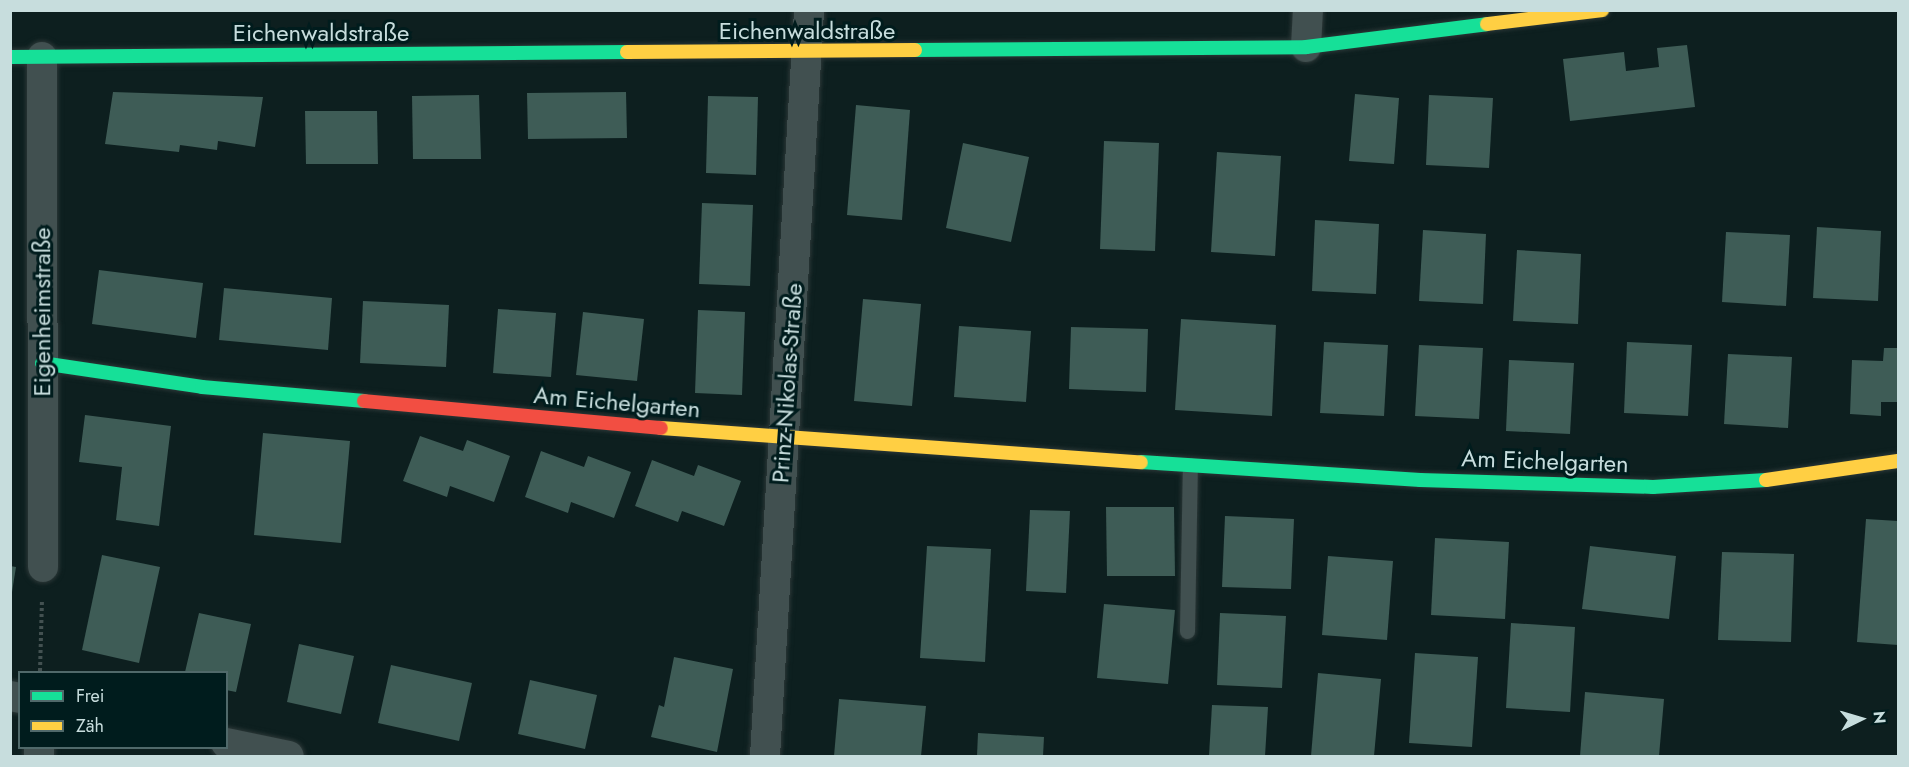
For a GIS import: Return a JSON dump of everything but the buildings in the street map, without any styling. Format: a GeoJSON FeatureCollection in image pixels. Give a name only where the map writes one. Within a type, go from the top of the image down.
{"type":"FeatureCollection","features":[{"type":"Feature","properties":{"kind":"street","name":"Prinz-Nikolas-Straße"},"geometry":{"type":"LineString","coordinates":[[765,756],[809,10]]}},
{"type":"Feature","properties":{"kind":"street"},"geometry":{"type":"LineString","coordinates":[[1306,48],[1308,10]]}},
{"type":"Feature","properties":{"kind":"street","name":"Eichenwaldstraße"},"geometry":{"type":"LineString","coordinates":[[10,57],[808,54],[1306,48],[1602,10]]}},
{"type":"Feature","properties":{"kind":"street","name":"Eigenheimstraße"},"geometry":{"type":"LineString","coordinates":[[42,57],[43,567]]}},
{"type":"Feature","properties":{"kind":"street","name":"Am Eichelgarten"},"geometry":{"type":"LineString","coordinates":[[42,363],[202,387],[783,440],[1420,480],[1653,487],[1798,478],[1899,461]]}},
{"type":"Feature","properties":{"kind":"street"},"geometry":{"type":"LineString","coordinates":[[228,743],[289,756]]}},
{"type":"Feature","properties":{"kind":"lane"},"geometry":{"type":"LineString","coordinates":[[1187,631],[1190,465]]}},
{"type":"Feature","properties":{"kind":"path"},"geometry":{"type":"LineString","coordinates":[[40,671],[43,567]]}},
{"type":"Feature","properties":{"kind":"traffic: fast"},"geometry":{"type":"LineString","coordinates":[[915,50],[1306,47],[1487,24]]}},
{"type":"Feature","properties":{"kind":"traffic: fast"},"geometry":{"type":"LineString","coordinates":[[10,57],[627,52]]}},
{"type":"Feature","properties":{"kind":"traffic: fast"},"geometry":{"type":"LineString","coordinates":[[42,363],[202,387],[364,401]]}},
{"type":"Feature","properties":{"kind":"traffic: fast"},"geometry":{"type":"LineString","coordinates":[[1141,462],[1420,480],[1653,487],[1766,480]]}},
{"type":"Feature","properties":{"kind":"traffic: slow"},"geometry":{"type":"LineString","coordinates":[[1487,24],[1602,10]]}},
{"type":"Feature","properties":{"kind":"traffic: slow"},"geometry":{"type":"LineString","coordinates":[[627,52],[915,50]]}},
{"type":"Feature","properties":{"kind":"traffic: slow"},"geometry":{"type":"LineString","coordinates":[[661,428],[1141,462]]}},
{"type":"Feature","properties":{"kind":"traffic: slow"},"geometry":{"type":"LineString","coordinates":[[1766,480],[1898,461]]}},
{"type":"Feature","properties":{"kind":"traffic: jam"},"geometry":{"type":"LineString","coordinates":[[364,401],[661,428]]}}]}
